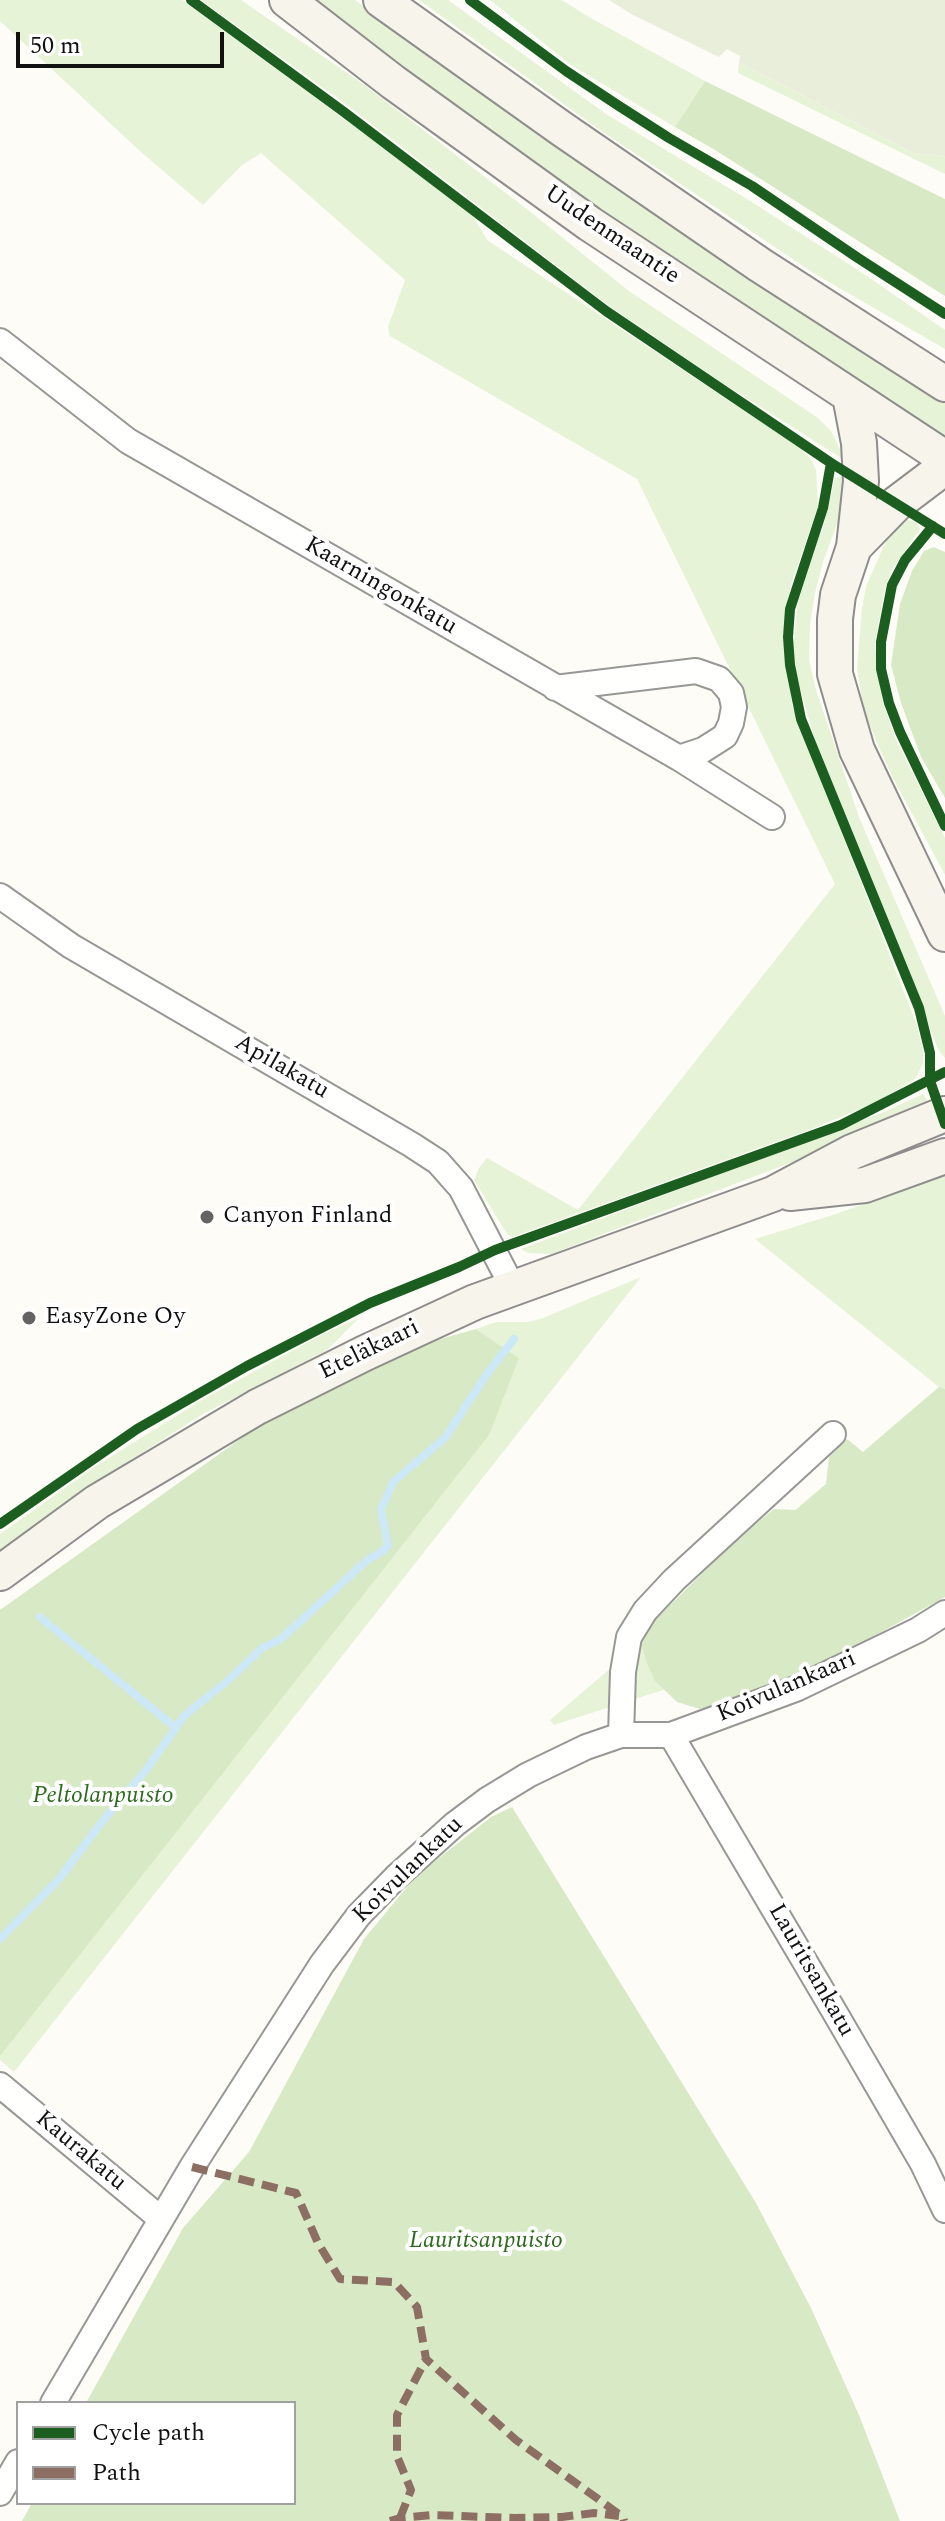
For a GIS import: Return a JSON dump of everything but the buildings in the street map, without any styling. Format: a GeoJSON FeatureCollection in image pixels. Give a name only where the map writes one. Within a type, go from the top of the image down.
{"type":"FeatureCollection","features":[{"type":"Feature","properties":{"kind":"main road","name":"Uudenmaantie"},"geometry":{"type":"LineString","coordinates":[[287,0],[393,82],[590,224],[945,458]]}},
{"type":"Feature","properties":{"kind":"main road"},"geometry":{"type":"LineString","coordinates":[[381,0],[748,257],[945,384]]}},
{"type":"Feature","properties":{"kind":"main road"},"geometry":{"type":"LineString","coordinates":[[850,396],[859,443],[861,481],[854,547],[838,595],[835,619],[834,663],[839,694],[857,750],[945,934]]}},
{"type":"Feature","properties":{"kind":"main road"},"geometry":{"type":"LineString","coordinates":[[854,547],[896,504],[945,467]]}},
{"type":"Feature","properties":{"kind":"main road","name":"Eteläkaari"},"geometry":{"type":"LineString","coordinates":[[0,1573],[97,1502],[257,1407],[398,1338],[475,1302],[773,1194],[852,1152],[945,1114]]}},
{"type":"Feature","properties":{"kind":"main road","name":"Eteläkaari"},"geometry":{"type":"LineString","coordinates":[[773,1194],[865,1185],[945,1156]]}},
{"type":"Feature","properties":{"kind":"street","name":"Kaarningonkatu"},"geometry":{"type":"LineString","coordinates":[[0,341],[128,441],[679,758],[772,817]]}},
{"type":"Feature","properties":{"kind":"street"},"geometry":{"type":"LineString","coordinates":[[555,688],[696,671],[719,679],[731,693],[734,707],[725,736],[703,750],[679,758]]}},
{"type":"Feature","properties":{"kind":"street","name":"Apilakatu"},"geometry":{"type":"LineString","coordinates":[[0,896],[71,946],[438,1162],[461,1188],[513,1288]]}},
{"type":"Feature","properties":{"kind":"street"},"geometry":{"type":"LineString","coordinates":[[621,1735],[623,1672],[629,1637],[645,1611],[674,1580],[833,1434]]}},
{"type":"Feature","properties":{"kind":"street","name":"Koivulankaari"},"geometry":{"type":"LineString","coordinates":[[621,1735],[671,1735],[798,1688],[918,1630],[945,1613]]}},
{"type":"Feature","properties":{"kind":"street","name":"Koivulankatu"},"geometry":{"type":"LineString","coordinates":[[54,2401],[161,2219],[322,1964],[359,1915],[396,1877],[487,1800],[586,1747],[621,1735]]}},
{"type":"Feature","properties":{"kind":"street","name":"Lauritsankatu"},"geometry":{"type":"LineString","coordinates":[[671,1735],[923,2164],[945,2210]]}},
{"type":"Feature","properties":{"kind":"street","name":"Kaurakatu"},"geometry":{"type":"LineString","coordinates":[[0,2085],[161,2219]]}},
{"type":"Feature","properties":{"kind":"street"},"geometry":{"type":"LineString","coordinates":[[0,2493],[16,2465]]}},
{"type":"Feature","properties":{"kind":"green space"},"geometry":{"type":"Polygon","coordinates":[[[0,0],[182,0],[473,216],[487,240],[799,447],[811,459],[816,470],[818,507],[790,587],[783,637],[792,705],[916,1023],[923,1063],[916,1078],[877,1102],[814,1128],[512,1237],[507,1234],[474,1180],[487,1158],[578,1210],[835,884],[637,479],[390,336],[388,327],[405,280],[261,153],[241,166],[203,205],[0,21],[0,0]]]}},
{"type":"Feature","properties":{"kind":"green space"},"geometry":{"type":"Polygon","coordinates":[[[201,0],[241,0],[363,84],[629,291],[818,418],[831,431],[846,461],[718,380],[608,305],[347,105],[201,0]]]}},
{"type":"Feature","properties":{"kind":"green space"},"geometry":{"type":"Polygon","coordinates":[[[314,0],[355,0],[524,123],[945,403],[945,440],[658,251],[396,66],[314,0]]]}},
{"type":"Feature","properties":{"kind":"green space"},"geometry":{"type":"Polygon","coordinates":[[[419,0],[448,0],[606,114],[861,272],[945,330],[945,349],[815,274],[600,130],[419,0]]]}},
{"type":"Feature","properties":{"kind":"green space"},"geometry":{"type":"Polygon","coordinates":[[[490,0],[562,0],[705,81],[675,127],[571,65],[490,0]]]}},
{"type":"Feature","properties":{"kind":"green space"},"geometry":{"type":"Polygon","coordinates":[[[609,0],[945,0],[945,156],[913,153],[739,62],[740,56],[727,49],[719,57],[609,0]]]}},
{"type":"Feature","properties":{"kind":"green space"},"geometry":{"type":"Polygon","coordinates":[[[739,62],[913,153],[945,156],[945,174],[738,73],[739,62]]]}},
{"type":"Feature","properties":{"kind":"green space"},"geometry":{"type":"Polygon","coordinates":[[[705,81],[945,199],[945,296],[675,127],[705,81]]]}},
{"type":"Feature","properties":{"kind":"green space"},"geometry":{"type":"Polygon","coordinates":[[[835,478],[848,478],[847,497],[815,593],[809,660],[816,690],[859,817],[945,1016],[945,1058],[939,1051],[817,747],[796,674],[793,651],[798,599],[808,561],[823,528],[835,478]]]}},
{"type":"Feature","properties":{"kind":"green space"},"geometry":{"type":"Polygon","coordinates":[[[903,518],[917,523],[920,529],[891,571],[884,593],[875,642],[877,668],[883,703],[895,738],[945,838],[945,875],[876,741],[863,706],[857,668],[866,587],[896,522],[903,518]]]}},
{"type":"Feature","properties":{"kind":"green space"},"geometry":{"type":"Polygon","coordinates":[[[934,547],[945,552],[945,798],[921,757],[891,665],[900,604],[912,571],[924,551],[934,547]]]}},
{"type":"Feature","properties":{"kind":"green space"},"geometry":{"type":"Polygon","coordinates":[[[923,1094],[930,1105],[895,1123],[551,1254],[528,1253],[521,1249],[884,1112],[923,1094]]]}},
{"type":"Feature","properties":{"kind":"green space"},"geometry":{"type":"Polygon","coordinates":[[[945,1175],[945,1577],[800,1646],[554,1725],[550,1720],[939,1387],[755,1239],[945,1175]]]}},
{"type":"Feature","properties":{"kind":"green space","name":"Peltolanpuisto"},"geometry":{"type":"Polygon","coordinates":[[[641,1277],[14,2072],[0,2060],[0,1744],[519,1358],[476,1329],[496,1322],[528,1322],[543,1318],[641,1277]]]}},
{"type":"Feature","properties":{"kind":"green space"},"geometry":{"type":"Polygon","coordinates":[[[359,1318],[327,1350],[203,1414],[102,1478],[0,1550],[0,1534],[96,1466],[200,1401],[321,1335],[359,1318]]]}},
{"type":"Feature","properties":{"kind":"green space"},"geometry":{"type":"Polygon","coordinates":[[[476,1329],[519,1358],[489,1435],[0,2056],[0,1610],[267,1420],[419,1345],[476,1329]]]}},
{"type":"Feature","properties":{"kind":"green space"},"geometry":{"type":"Polygon","coordinates":[[[939,1387],[945,1389],[945,1597],[834,1658],[781,1683],[700,1709],[677,1702],[655,1681],[646,1661],[641,1642],[652,1623],[738,1538],[774,1509],[796,1510],[826,1484],[829,1457],[847,1439],[863,1452],[939,1387]]]}},
{"type":"Feature","properties":{"kind":"green space","name":"Lauritsanpuisto"},"geometry":{"type":"Polygon","coordinates":[[[512,1807],[756,2203],[811,2308],[859,2415],[900,2521],[22,2521],[31,2505],[296,2505],[296,2401],[87,2401],[183,2228],[249,2152],[364,1939],[416,1876],[491,1817],[512,1807]]]}},
{"type":"Feature","properties":{"kind":"waterway"},"geometry":{"type":"LineString","coordinates":[[0,1939],[60,1878],[146,1770],[184,1716],[262,1648],[281,1639],[365,1562],[388,1546],[381,1509],[394,1481],[445,1438],[514,1339]]}},
{"type":"Feature","properties":{"kind":"waterway"},"geometry":{"type":"LineString","coordinates":[[40,1617],[176,1728]]}},
{"type":"Feature","properties":{"kind":"marked path"},"geometry":{"type":"LineString","coordinates":[[192,2167],[296,2193],[318,2243],[340,2279],[394,2282],[417,2307],[426,2359],[516,2440],[623,2517],[624,2521]]}},
{"type":"Feature","properties":{"kind":"marked path"},"geometry":{"type":"LineString","coordinates":[[400,2518],[411,2490],[397,2456],[397,2415],[426,2359]]}},
{"type":"Feature","properties":{"kind":"marked path"},"geometry":{"type":"LineString","coordinates":[[390,2521],[432,2515],[514,2518],[594,2513],[619,2516]]}},
{"type":"Feature","properties":{"kind":"cycle path"},"geometry":{"type":"LineString","coordinates":[[191,0],[606,311],[831,463],[945,534]]}},
{"type":"Feature","properties":{"kind":"cycle path"},"geometry":{"type":"LineString","coordinates":[[470,0],[566,71],[669,138],[752,186],[945,314]]}},
{"type":"Feature","properties":{"kind":"cycle path"},"geometry":{"type":"LineString","coordinates":[[831,463],[823,508],[790,609],[790,665],[801,719],[919,1008],[930,1053],[930,1081],[945,1124]]}},
{"type":"Feature","properties":{"kind":"cycle path"},"geometry":{"type":"LineString","coordinates":[[933,526],[905,560],[892,585],[881,642],[881,669],[900,732],[945,826]]}},
{"type":"Feature","properties":{"kind":"cycle path"},"geometry":{"type":"LineString","coordinates":[[0,1524],[137,1429],[247,1366],[370,1303],[495,1250],[841,1125],[945,1072]]}},
{"type":"Feature","properties":{"kind":"place","name":"Canyon Finland"},"geometry":{"type":"Point","coordinates":[207,1217]}},
{"type":"Feature","properties":{"kind":"place","name":"EasyZone Oy"},"geometry":{"type":"Point","coordinates":[29,1318]}}]}
